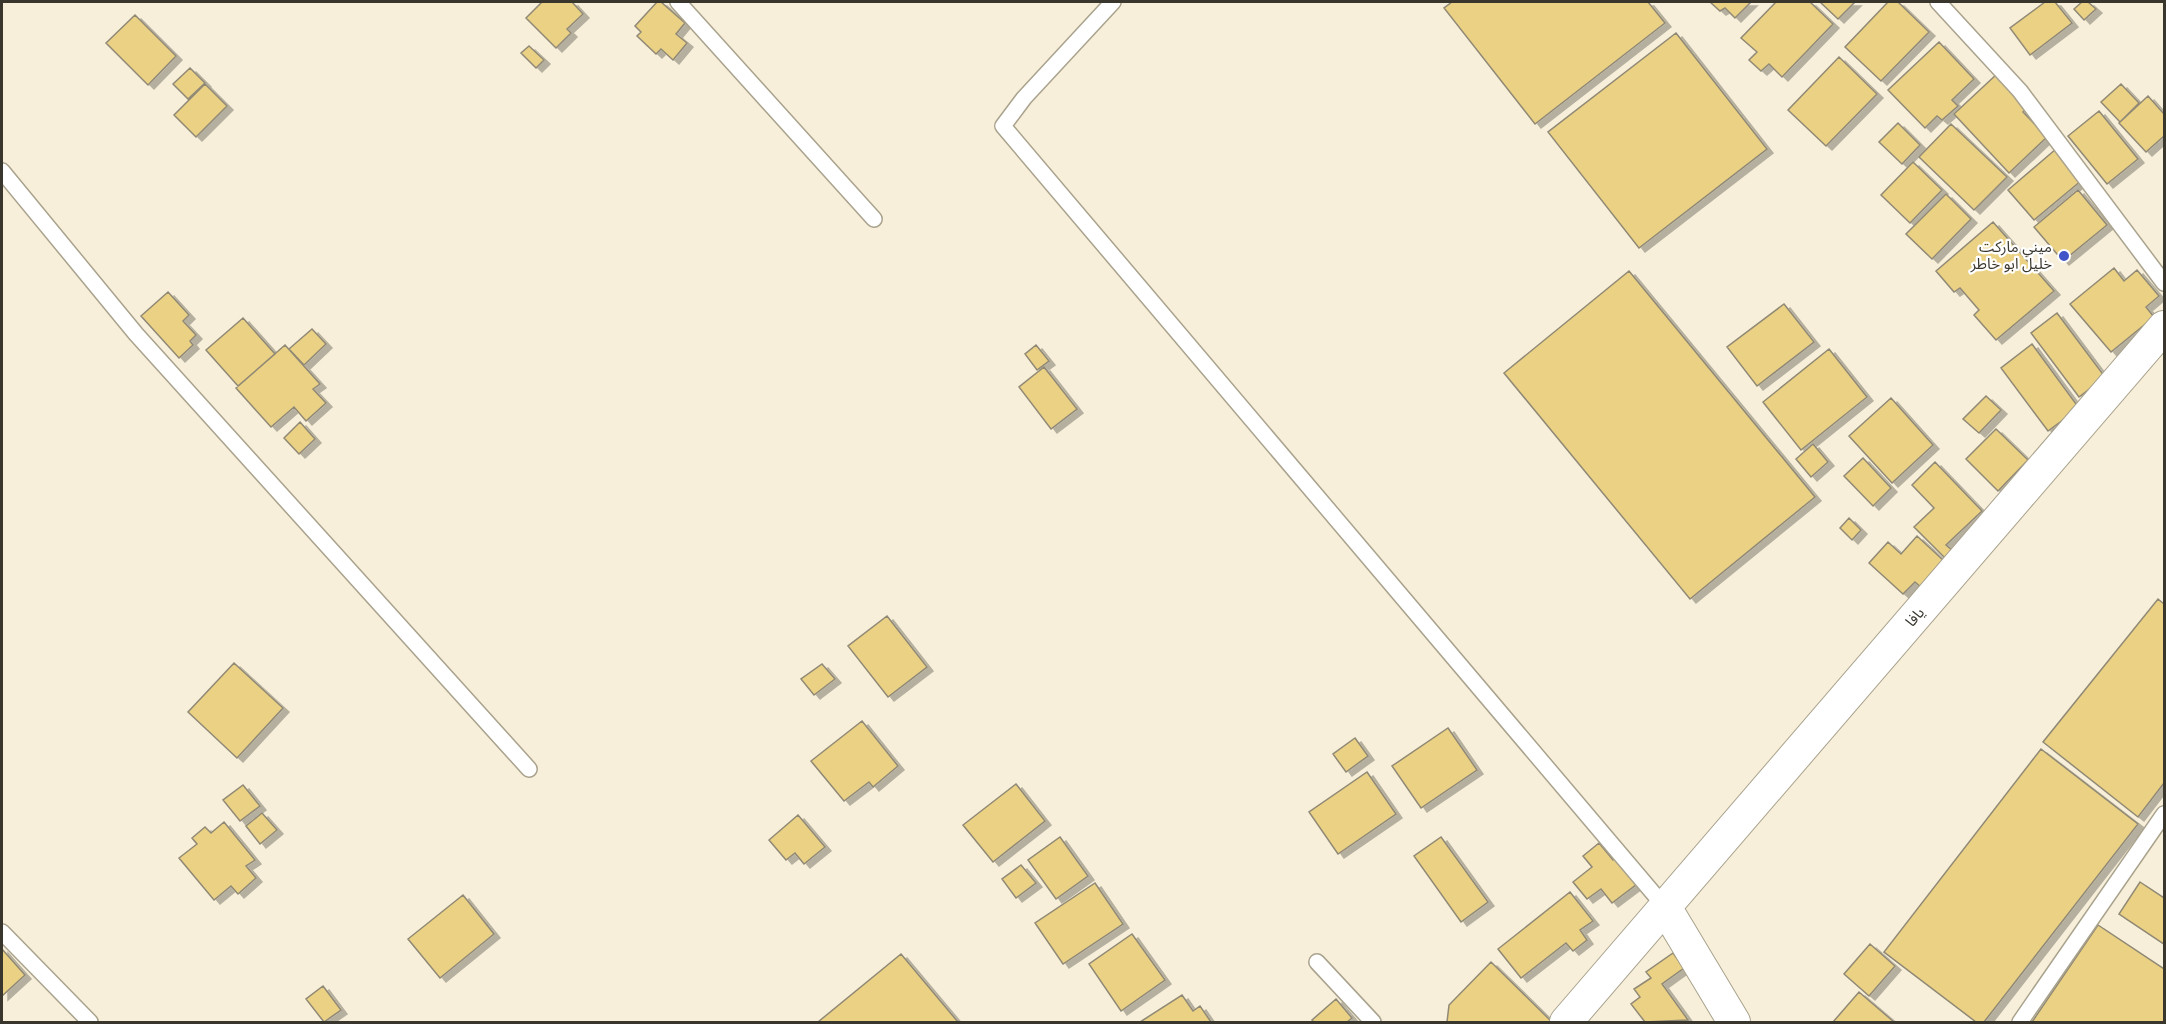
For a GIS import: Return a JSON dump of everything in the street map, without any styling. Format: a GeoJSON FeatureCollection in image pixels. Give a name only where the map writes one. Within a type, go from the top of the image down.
{"type":"FeatureCollection","features":[{"type":"Feature","properties":{"kind":"street","name":"يافا"},"geometry":{"type":"LineString","coordinates":[[1566,1023],[2164,327]]}},
{"type":"Feature","properties":{"kind":"street"},"geometry":{"type":"LineString","coordinates":[[1665,907],[1734,1023]]}},
{"type":"Feature","properties":{"kind":"lane"},"geometry":{"type":"LineString","coordinates":[[678,2],[874,219]]}},
{"type":"Feature","properties":{"kind":"lane"},"geometry":{"type":"LineString","coordinates":[[1113,2],[1024,98],[1003,126],[1665,907]]}},
{"type":"Feature","properties":{"kind":"lane"},"geometry":{"type":"LineString","coordinates":[[1938,2],[2020,91],[2164,283]]}},
{"type":"Feature","properties":{"kind":"lane"},"geometry":{"type":"LineString","coordinates":[[2,171],[136,333],[529,769]]}},
{"type":"Feature","properties":{"kind":"lane"},"geometry":{"type":"LineString","coordinates":[[2020,1023],[2164,814]]}},
{"type":"Feature","properties":{"kind":"lane"},"geometry":{"type":"LineString","coordinates":[[2,932],[90,1023]]}},
{"type":"Feature","properties":{"kind":"lane"},"geometry":{"type":"LineString","coordinates":[[1317,962],[1373,1023]]}},
{"type":"Feature","properties":{"kind":"building"},"geometry":{"type":"Polygon","coordinates":[[[542,2],[572,2],[583,14],[567,29],[571,33],[556,48],[526,18],[542,2]]]}},
{"type":"Feature","properties":{"kind":"building"},"geometry":{"type":"Polygon","coordinates":[[[657,2],[661,2],[685,23],[676,34],[687,43],[673,60],[661,49],[656,54],[637,36],[641,32],[635,26],[657,2]]]}},
{"type":"Feature","properties":{"kind":"building"},"geometry":{"type":"Polygon","coordinates":[[[1452,2],[1648,2],[1665,23],[1535,124],[1444,8],[1452,2]]]}},
{"type":"Feature","properties":{"kind":"building"},"geometry":{"type":"Polygon","coordinates":[[[1710,2],[1751,2],[1735,18],[1725,8],[1720,11],[1710,2]]]}},
{"type":"Feature","properties":{"kind":"building"},"geometry":{"type":"Polygon","coordinates":[[[1776,2],[1810,2],[1833,24],[1782,77],[1769,64],[1761,71],[1749,60],[1757,52],[1741,38],[1776,2]]]}},
{"type":"Feature","properties":{"kind":"building"},"geometry":{"type":"Polygon","coordinates":[[[1820,2],[1855,2],[1838,19],[1820,2]]]}},
{"type":"Feature","properties":{"kind":"building"},"geometry":{"type":"Polygon","coordinates":[[[1888,2],[1898,2],[1929,32],[1881,81],[1845,47],[1888,2]]]}},
{"type":"Feature","properties":{"kind":"building"},"geometry":{"type":"Polygon","coordinates":[[[2045,2],[2055,2],[2072,23],[2030,55],[2010,28],[2045,2]]]}},
{"type":"Feature","properties":{"kind":"building"},"geometry":{"type":"Polygon","coordinates":[[[2082,2],[2088,2],[2096,9],[2084,20],[2074,9],[2082,2]]]}},
{"type":"Feature","properties":{"kind":"building"},"geometry":{"type":"Polygon","coordinates":[[[135,15],[176,56],[148,85],[106,43],[135,15]]]}},
{"type":"Feature","properties":{"kind":"building"},"geometry":{"type":"Polygon","coordinates":[[[1676,33],[1767,149],[1639,248],[1548,132],[1676,33]]]}},
{"type":"Feature","properties":{"kind":"building"},"geometry":{"type":"Polygon","coordinates":[[[1939,42],[1974,79],[1952,100],[1958,106],[1942,120],[1937,116],[1925,128],[1888,90],[1939,42]]]}},
{"type":"Feature","properties":{"kind":"building"},"geometry":{"type":"Polygon","coordinates":[[[529,46],[544,60],[536,68],[521,53],[529,46]]]}},
{"type":"Feature","properties":{"kind":"building"},"geometry":{"type":"Polygon","coordinates":[[[1839,57],[1877,94],[1826,146],[1788,110],[1839,57]]]}},
{"type":"Feature","properties":{"kind":"building"},"geometry":{"type":"Polygon","coordinates":[[[190,68],[205,83],[188,99],[173,84],[190,68]]]}},
{"type":"Feature","properties":{"kind":"building"},"geometry":{"type":"Polygon","coordinates":[[[1998,73],[2029,106],[2023,112],[2047,137],[2009,173],[1954,114],[1998,73]]]}},
{"type":"Feature","properties":{"kind":"building"},"geometry":{"type":"Polygon","coordinates":[[[205,84],[227,106],[196,137],[174,115],[205,84]]]}},
{"type":"Feature","properties":{"kind":"building"},"geometry":{"type":"Polygon","coordinates":[[[2121,84],[2139,103],[2120,122],[2101,102],[2121,84]]]}},
{"type":"Feature","properties":{"kind":"building"},"geometry":{"type":"Polygon","coordinates":[[[2148,96],[2164,114],[2164,136],[2146,152],[2119,123],[2148,96]]]}},
{"type":"Feature","properties":{"kind":"building"},"geometry":{"type":"Polygon","coordinates":[[[2099,111],[2138,159],[2107,184],[2068,136],[2099,111]]]}},
{"type":"Feature","properties":{"kind":"building"},"geometry":{"type":"Polygon","coordinates":[[[1898,123],[1920,145],[1902,164],[1879,142],[1898,123]]]}},
{"type":"Feature","properties":{"kind":"building"},"geometry":{"type":"Polygon","coordinates":[[[1951,124],[2007,177],[1974,210],[1919,157],[1951,124]]]}},
{"type":"Feature","properties":{"kind":"building"},"geometry":{"type":"Polygon","coordinates":[[[2056,149],[2082,180],[2034,220],[2008,190],[2056,149]]]}},
{"type":"Feature","properties":{"kind":"building"},"geometry":{"type":"Polygon","coordinates":[[[1913,162],[1942,190],[1910,223],[1881,195],[1913,162]]]}},
{"type":"Feature","properties":{"kind":"building"},"geometry":{"type":"Polygon","coordinates":[[[2078,190],[2107,225],[2063,261],[2034,227],[2078,190]]]}},
{"type":"Feature","properties":{"kind":"building"},"geometry":{"type":"Polygon","coordinates":[[[1946,194],[1971,219],[1932,259],[1906,234],[1946,194]]]}},
{"type":"Feature","properties":{"kind":"building"},"geometry":{"type":"Polygon","coordinates":[[[1993,222],[2054,291],[1996,340],[1974,315],[1979,310],[1960,288],[1954,292],[1936,271],[1993,222]]]}},
{"type":"Feature","properties":{"kind":"building"},"geometry":{"type":"Polygon","coordinates":[[[2114,268],[2124,281],[2137,270],[2159,296],[2146,307],[2154,317],[2111,352],[2070,304],[2114,268]]]}},
{"type":"Feature","properties":{"kind":"building"},"geometry":{"type":"Polygon","coordinates":[[[1629,271],[1815,497],[1690,599],[1504,373],[1629,271]]]}},
{"type":"Feature","properties":{"kind":"building"},"geometry":{"type":"Polygon","coordinates":[[[168,292],[189,315],[183,321],[196,335],[190,341],[193,345],[179,358],[141,316],[168,292]]]}},
{"type":"Feature","properties":{"kind":"building"},"geometry":{"type":"Polygon","coordinates":[[[1784,304],[1814,342],[1757,386],[1727,347],[1784,304]]]}},
{"type":"Feature","properties":{"kind":"building"},"geometry":{"type":"Polygon","coordinates":[[[2057,313],[2105,377],[2079,397],[2031,333],[2057,313]]]}},
{"type":"Feature","properties":{"kind":"building"},"geometry":{"type":"Polygon","coordinates":[[[243,318],[275,354],[238,386],[206,350],[243,318]]]}},
{"type":"Feature","properties":{"kind":"building"},"geometry":{"type":"Polygon","coordinates":[[[312,329],[326,344],[304,365],[289,349],[312,329]]]}},
{"type":"Feature","properties":{"kind":"building"},"geometry":{"type":"Polygon","coordinates":[[[2032,344],[2079,408],[2048,431],[2001,368],[2032,344]]]}},
{"type":"Feature","properties":{"kind":"building"},"geometry":{"type":"Polygon","coordinates":[[[285,345],[320,384],[313,389],[326,403],[306,421],[294,407],[271,427],[236,388],[285,345]]]}},
{"type":"Feature","properties":{"kind":"building"},"geometry":{"type":"Polygon","coordinates":[[[1036,345],[1049,361],[1037,370],[1025,354],[1036,345]]]}},
{"type":"Feature","properties":{"kind":"building"},"geometry":{"type":"Polygon","coordinates":[[[1829,349],[1867,397],[1801,450],[1763,402],[1829,349]]]}},
{"type":"Feature","properties":{"kind":"building"},"geometry":{"type":"Polygon","coordinates":[[[1044,367],[1077,409],[1051,429],[1019,387],[1044,367]]]}},
{"type":"Feature","properties":{"kind":"building"},"geometry":{"type":"Polygon","coordinates":[[[1986,396],[2001,410],[1979,433],[1963,419],[1986,396]]]}},
{"type":"Feature","properties":{"kind":"building"},"geometry":{"type":"Polygon","coordinates":[[[1891,398],[1933,445],[1892,483],[1849,436],[1891,398]]]}},
{"type":"Feature","properties":{"kind":"building"},"geometry":{"type":"Polygon","coordinates":[[[300,422],[315,439],[299,454],[284,438],[300,422]]]}},
{"type":"Feature","properties":{"kind":"building"},"geometry":{"type":"Polygon","coordinates":[[[1996,429],[2028,460],[1998,491],[1966,459],[1996,429]]]}},
{"type":"Feature","properties":{"kind":"building"},"geometry":{"type":"Polygon","coordinates":[[[1813,444],[1828,462],[1811,477],[1796,459],[1813,444]]]}},
{"type":"Feature","properties":{"kind":"building"},"geometry":{"type":"Polygon","coordinates":[[[1863,458],[1891,488],[1873,506],[1844,476],[1863,458]]]}},
{"type":"Feature","properties":{"kind":"building"},"geometry":{"type":"Polygon","coordinates":[[[1935,462],[1982,511],[1946,545],[1953,551],[1945,558],[1914,527],[1934,508],[1912,485],[1935,462]]]}},
{"type":"Feature","properties":{"kind":"building"},"geometry":{"type":"Polygon","coordinates":[[[1849,518],[1861,530],[1852,540],[1840,528],[1849,518]]]}},
{"type":"Feature","properties":{"kind":"building"},"geometry":{"type":"Polygon","coordinates":[[[1917,536],[1944,561],[1923,589],[1915,582],[1903,594],[1869,563],[1888,542],[1901,554],[1917,536]]]}},
{"type":"Feature","properties":{"kind":"building"},"geometry":{"type":"Polygon","coordinates":[[[2158,599],[2164,604],[2164,783],[2138,817],[2043,742],[2158,599]]]}},
{"type":"Feature","properties":{"kind":"building"},"geometry":{"type":"Polygon","coordinates":[[[887,616],[927,667],[888,697],[848,646],[887,616]]]}},
{"type":"Feature","properties":{"kind":"building"},"geometry":{"type":"Polygon","coordinates":[[[234,663],[283,708],[237,758],[188,712],[234,663]]]}},
{"type":"Feature","properties":{"kind":"building"},"geometry":{"type":"Polygon","coordinates":[[[822,664],[835,679],[814,695],[801,679],[822,664]]]}},
{"type":"Feature","properties":{"kind":"building"},"geometry":{"type":"Polygon","coordinates":[[[862,721],[898,766],[873,787],[869,782],[844,801],[811,761],[862,721]]]}},
{"type":"Feature","properties":{"kind":"building"},"geometry":{"type":"Polygon","coordinates":[[[1448,728],[1477,770],[1421,808],[1392,766],[1448,728]]]}},
{"type":"Feature","properties":{"kind":"building"},"geometry":{"type":"Polygon","coordinates":[[[1355,738],[1368,756],[1346,772],[1333,754],[1355,738]]]}},
{"type":"Feature","properties":{"kind":"building"},"geometry":{"type":"Polygon","coordinates":[[[2041,749],[2138,824],[1984,1022],[1976,1022],[1884,952],[2041,749]]]}},
{"type":"Feature","properties":{"kind":"building"},"geometry":{"type":"Polygon","coordinates":[[[1367,772],[1396,814],[1338,854],[1309,812],[1367,772]]]}},
{"type":"Feature","properties":{"kind":"building"},"geometry":{"type":"Polygon","coordinates":[[[1016,784],[1045,821],[993,862],[963,825],[1016,784]]]}},
{"type":"Feature","properties":{"kind":"building"},"geometry":{"type":"Polygon","coordinates":[[[243,785],[260,806],[240,821],[223,800],[243,785]]]}},
{"type":"Feature","properties":{"kind":"building"},"geometry":{"type":"Polygon","coordinates":[[[262,813],[277,830],[260,844],[246,826],[262,813]]]}},
{"type":"Feature","properties":{"kind":"building"},"geometry":{"type":"Polygon","coordinates":[[[798,815],[825,847],[804,864],[795,853],[786,860],[769,840],[798,815]]]}},
{"type":"Feature","properties":{"kind":"building"},"geometry":{"type":"Polygon","coordinates":[[[224,822],[255,860],[246,866],[256,878],[238,894],[231,886],[214,900],[179,858],[197,844],[192,838],[205,827],[211,833],[224,822]]]}},
{"type":"Feature","properties":{"kind":"building"},"geometry":{"type":"Polygon","coordinates":[[[1060,837],[1088,876],[1056,899],[1028,860],[1060,837]]]}},
{"type":"Feature","properties":{"kind":"building"},"geometry":{"type":"Polygon","coordinates":[[[1441,837],[1488,902],[1461,922],[1414,856],[1441,837]]]}},
{"type":"Feature","properties":{"kind":"building"},"geometry":{"type":"Polygon","coordinates":[[[1599,843],[1613,860],[1624,851],[1645,878],[1612,903],[1601,889],[1587,899],[1573,882],[1592,867],[1583,856],[1599,843]]]}},
{"type":"Feature","properties":{"kind":"building"},"geometry":{"type":"Polygon","coordinates":[[[1021,865],[1036,883],[1016,898],[1002,879],[1021,865]]]}},
{"type":"Feature","properties":{"kind":"building"},"geometry":{"type":"Polygon","coordinates":[[[2140,882],[2164,898],[2164,944],[2119,914],[2140,882]]]}},
{"type":"Feature","properties":{"kind":"building"},"geometry":{"type":"Polygon","coordinates":[[[1095,883],[1123,924],[1063,964],[1035,923],[1095,883]]]}},
{"type":"Feature","properties":{"kind":"building"},"geometry":{"type":"Polygon","coordinates":[[[1570,892],[1593,921],[1580,930],[1587,940],[1573,951],[1566,943],[1521,978],[1498,949],[1570,892]]]}},
{"type":"Feature","properties":{"kind":"building"},"geometry":{"type":"Polygon","coordinates":[[[463,895],[494,934],[440,978],[408,939],[463,895]]]}},
{"type":"Feature","properties":{"kind":"building"},"geometry":{"type":"Polygon","coordinates":[[[2098,925],[2164,969],[2164,1022],[2032,1022],[2098,925]]]}},
{"type":"Feature","properties":{"kind":"building"},"geometry":{"type":"Polygon","coordinates":[[[1132,934],[1165,980],[1121,1011],[1089,964],[1132,934]]]}},
{"type":"Feature","properties":{"kind":"building"},"geometry":{"type":"Polygon","coordinates":[[[1870,944],[1895,966],[1869,996],[1844,974],[1870,944]]]}},
{"type":"Feature","properties":{"kind":"building"},"geometry":{"type":"Polygon","coordinates":[[[2,949],[25,975],[2,996],[2,949]]]}},
{"type":"Feature","properties":{"kind":"building"},"geometry":{"type":"Polygon","coordinates":[[[1673,953],[1684,968],[1662,984],[1688,1020],[1645,1022],[1631,1004],[1640,997],[1634,989],[1651,978],[1646,972],[1673,953]]]}},
{"type":"Feature","properties":{"kind":"building"},"geometry":{"type":"Polygon","coordinates":[[[901,954],[958,1022],[818,1022],[901,954]]]}},
{"type":"Feature","properties":{"kind":"building"},"geometry":{"type":"Polygon","coordinates":[[[1491,962],[1551,1021],[1447,1022],[1449,1005],[1491,962]]]}},
{"type":"Feature","properties":{"kind":"building"},"geometry":{"type":"Polygon","coordinates":[[[323,986],[341,1010],[324,1022],[306,999],[323,986]]]}},
{"type":"Feature","properties":{"kind":"building"},"geometry":{"type":"Polygon","coordinates":[[[1859,992],[1894,1022],[1833,1022],[1859,992]]]}},
{"type":"Feature","properties":{"kind":"building"},"geometry":{"type":"Polygon","coordinates":[[[1182,995],[1193,1011],[1200,1006],[1211,1022],[1140,1022],[1182,995]]]}},
{"type":"Feature","properties":{"kind":"building"},"geometry":{"type":"Polygon","coordinates":[[[1336,999],[1352,1018],[1347,1022],[1314,1022],[1312,1020],[1336,999]]]}},
{"type":"Feature","properties":{"kind":"place","name":"ميني ماركت خليل ابو خاطر"},"geometry":{"type":"Point","coordinates":[2064,256]}}]}
